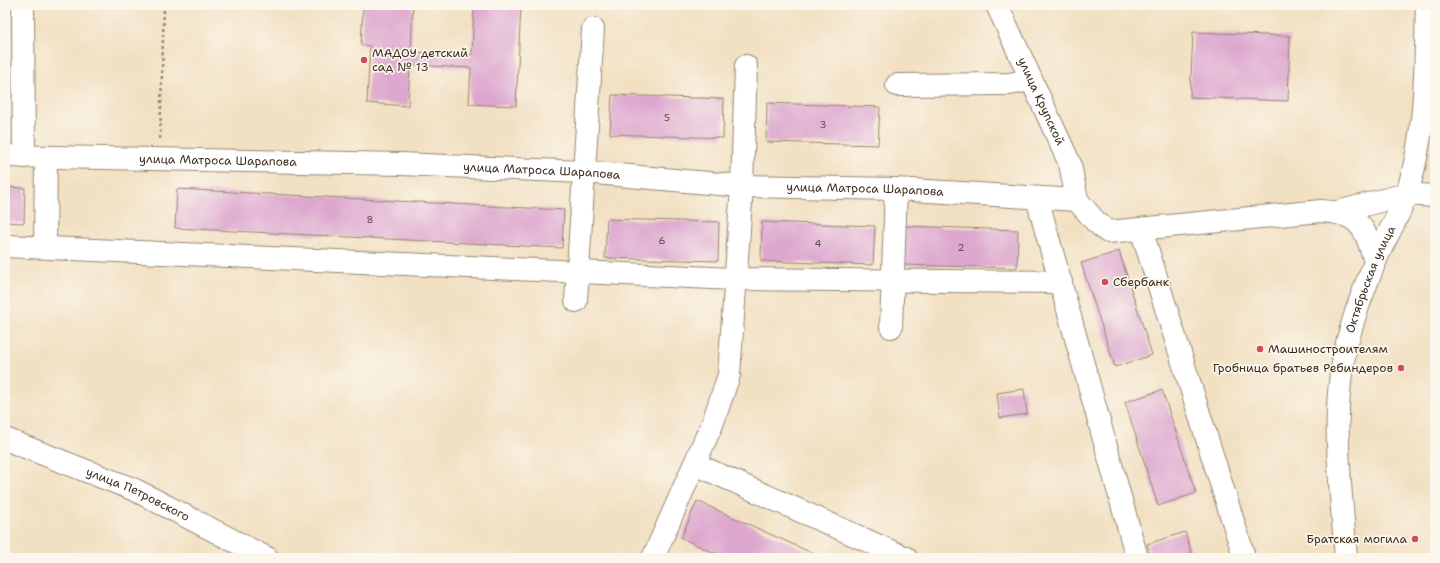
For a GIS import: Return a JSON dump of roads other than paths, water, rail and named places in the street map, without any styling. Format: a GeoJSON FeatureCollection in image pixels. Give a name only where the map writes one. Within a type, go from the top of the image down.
{"type":"FeatureCollection","features":[{"type":"Feature","properties":{"kind":"street"},"geometry":{"type":"LineString","coordinates":[[15,156],[23,5]]}},
{"type":"Feature","properties":{"kind":"street","name":"улица Крупской"},"geometry":{"type":"LineString","coordinates":[[997,5],[1070,164],[1077,200]]}},
{"type":"Feature","properties":{"kind":"street","name":"Октябрьская улица"},"geometry":{"type":"LineString","coordinates":[[1346,558],[1338,444],[1340,385],[1348,339],[1375,262],[1406,194],[1418,151],[1424,114],[1427,5]]}},
{"type":"Feature","properties":{"kind":"street"},"geometry":{"type":"LineString","coordinates":[[576,301],[593,29]]}},
{"type":"Feature","properties":{"kind":"street"},"geometry":{"type":"LineString","coordinates":[[654,558],[713,422],[729,375],[734,324],[734,279],[742,186],[746,66]]}},
{"type":"Feature","properties":{"kind":"street"},"geometry":{"type":"LineString","coordinates":[[897,85],[1009,84],[1031,80]]}},
{"type":"Feature","properties":{"kind":"street","name":"улица Матроса Шарапова"},"geometry":{"type":"LineString","coordinates":[[15,156],[402,164],[584,172],[742,186],[896,189],[1077,200]]}},
{"type":"Feature","properties":{"kind":"street"},"geometry":{"type":"LineString","coordinates":[[45,247],[46,157]]}},
{"type":"Feature","properties":{"kind":"street"},"geometry":{"type":"LineString","coordinates":[[891,327],[896,189]]}},
{"type":"Feature","properties":{"kind":"street"},"geometry":{"type":"LineString","coordinates":[[1338,212],[1406,194],[1435,196]]}},
{"type":"Feature","properties":{"kind":"street"},"geometry":{"type":"LineString","coordinates":[[1037,198],[1137,558]]}},
{"type":"Feature","properties":{"kind":"street"},"geometry":{"type":"LineString","coordinates":[[1077,200],[1095,221],[1108,232],[1321,211],[1338,212],[1352,217],[1361,227],[1368,240],[1375,262]]}},
{"type":"Feature","properties":{"kind":"street"},"geometry":{"type":"LineString","coordinates":[[1140,230],[1243,553]]}},
{"type":"Feature","properties":{"kind":"street"},"geometry":{"type":"LineString","coordinates":[[5,246],[734,279],[1061,282]]}},
{"type":"Feature","properties":{"kind":"street","name":"улица Петровского"},"geometry":{"type":"LineString","coordinates":[[5,439],[135,490],[267,558]]}},
{"type":"Feature","properties":{"kind":"street"},"geometry":{"type":"LineString","coordinates":[[695,464],[906,558]]}},
{"type":"Feature","properties":{"kind":"place","name":"МАДОУ детский сад № 13"},"geometry":{"type":"Point","coordinates":[364,60]}},
{"type":"Feature","properties":{"kind":"place","name":"Сбербанк"},"geometry":{"type":"Point","coordinates":[1105,282]}},
{"type":"Feature","properties":{"kind":"place","name":"Машиностроителям"},"geometry":{"type":"Point","coordinates":[1260,349]}},
{"type":"Feature","properties":{"kind":"place","name":"Гробница братьев Ребиндеров"},"geometry":{"type":"Point","coordinates":[1401,368]}},
{"type":"Feature","properties":{"kind":"place","name":"Братская могила"},"geometry":{"type":"Point","coordinates":[1415,539]}}]}
